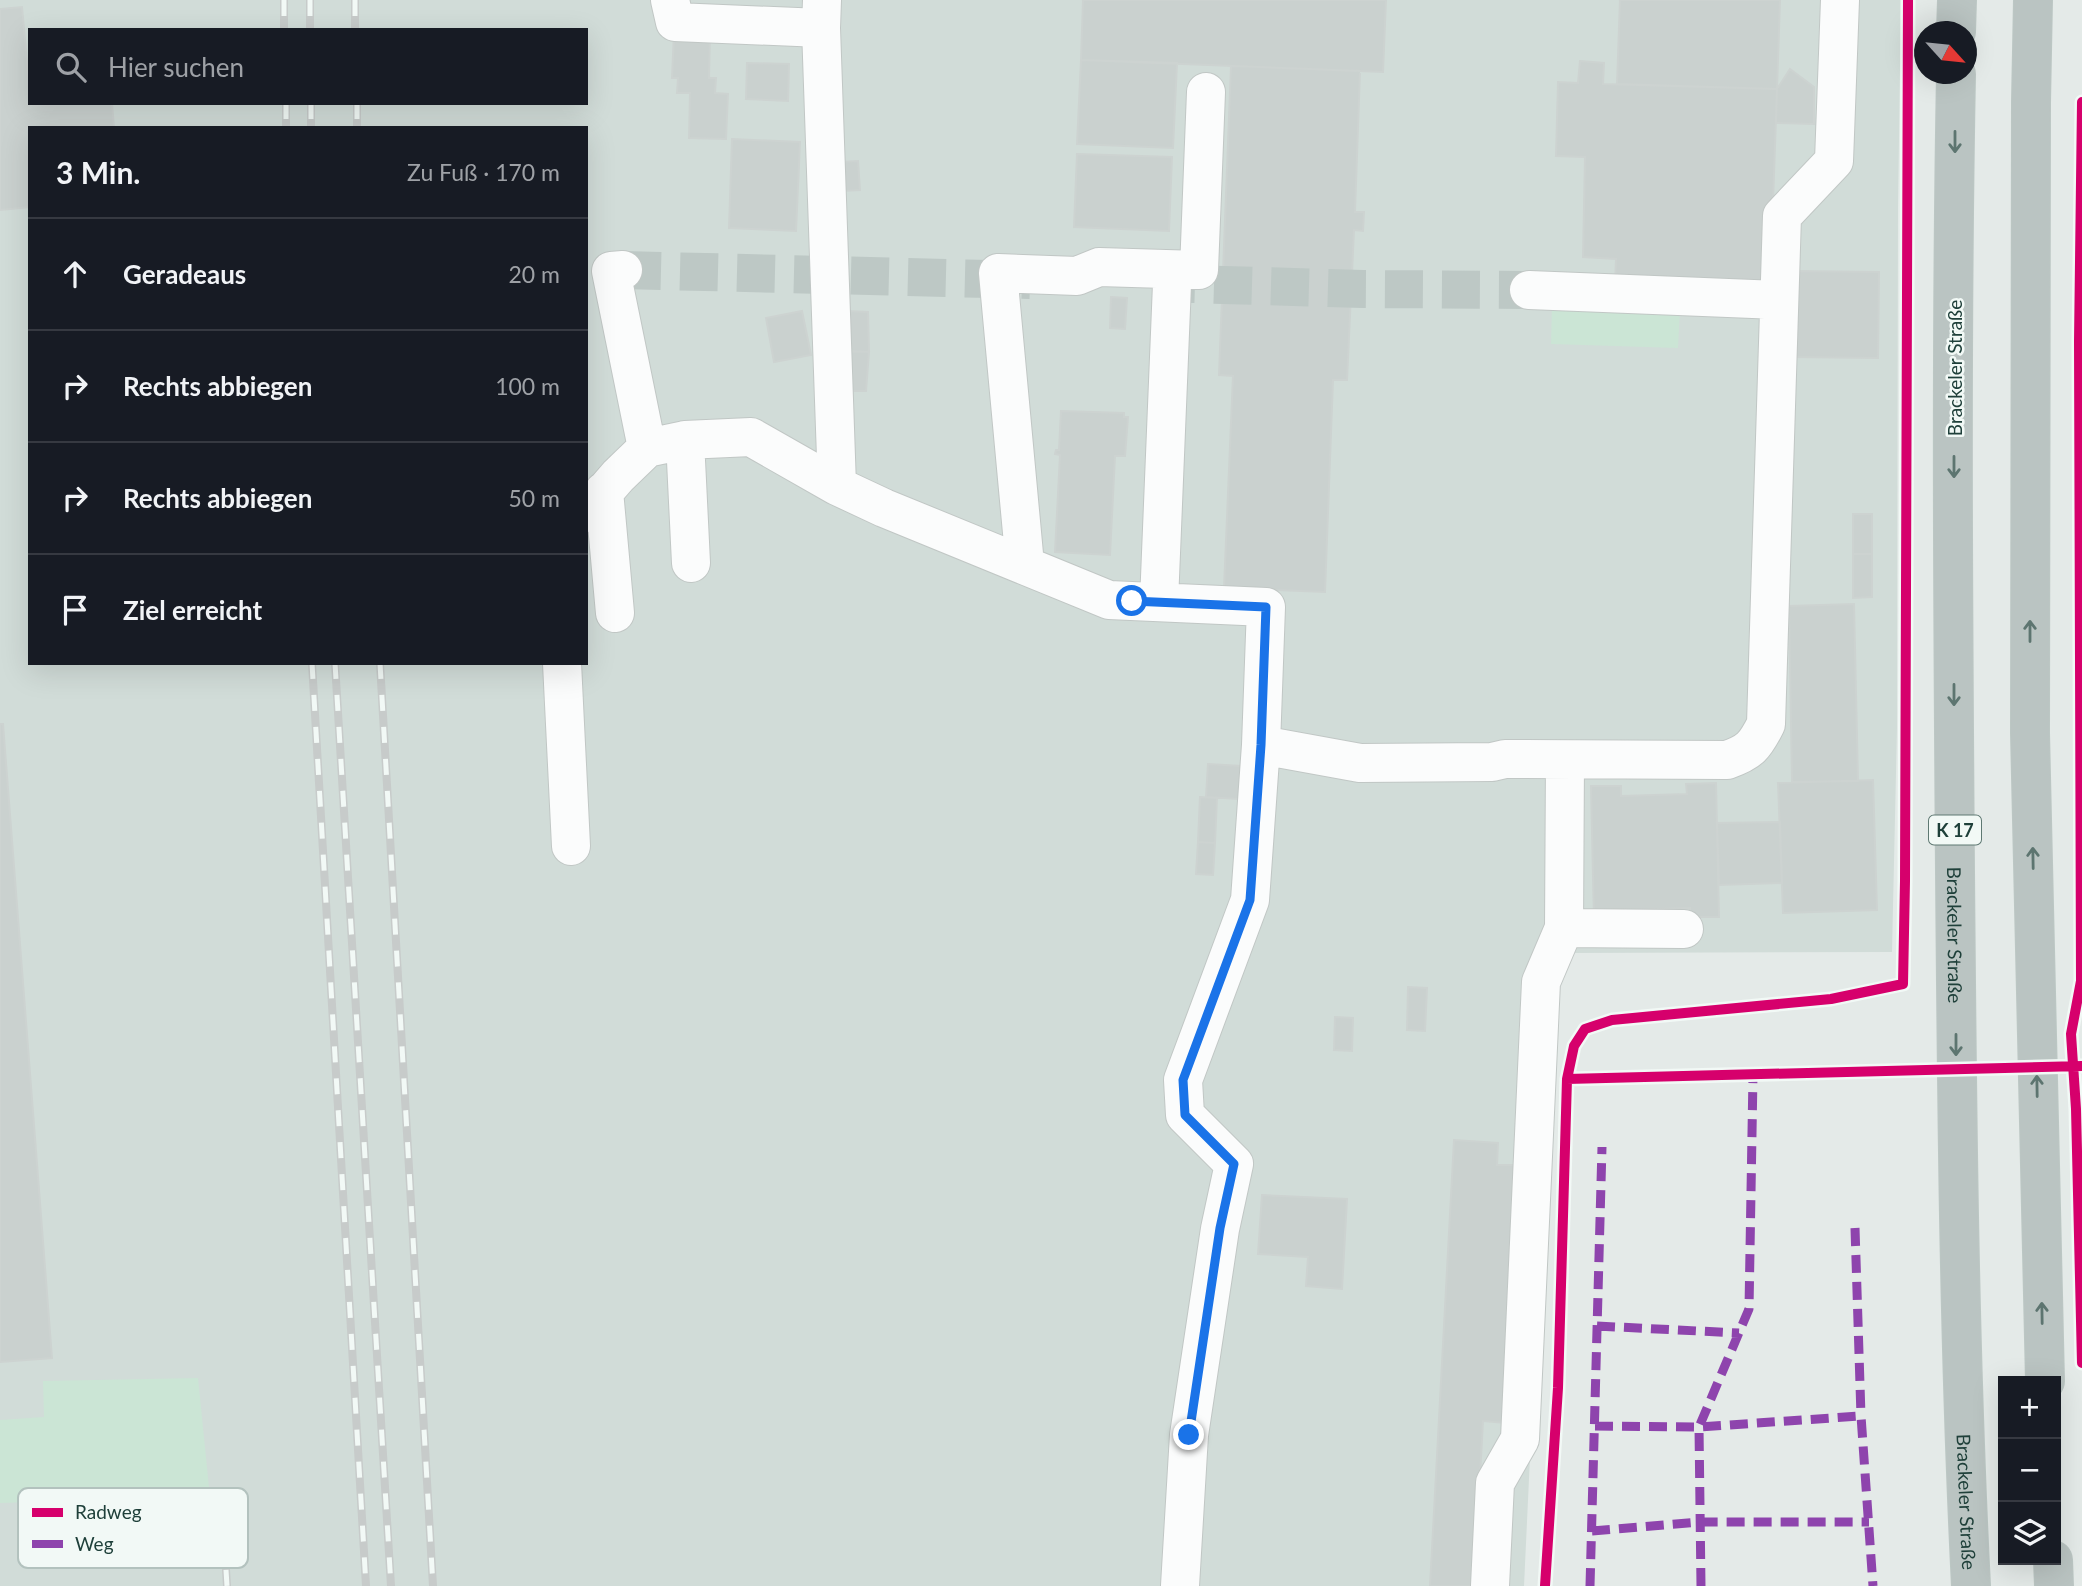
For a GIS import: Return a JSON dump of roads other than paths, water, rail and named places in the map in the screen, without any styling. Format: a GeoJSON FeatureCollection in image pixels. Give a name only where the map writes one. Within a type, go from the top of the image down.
{"type":"FeatureCollection","features":[{"type":"Feature","properties":{"kind":"highway"},"geometry":{"type":"LineString","coordinates":[[1956,21],[1957,0]]}},
{"type":"Feature","properties":{"kind":"highway"},"geometry":{"type":"LineString","coordinates":[[2033,0],[2030,733],[2045,1376]]}},
{"type":"Feature","properties":{"kind":"highway","name":"Brackeler Straße"},"geometry":{"type":"LineString","coordinates":[[1956,84],[1953,675],[1956,1143],[1965,1475],[1971,1586]]}},
{"type":"Feature","properties":{"kind":"highway"},"geometry":{"type":"LineString","coordinates":[[2053,1565],[2054,1586]]}},
{"type":"Feature","properties":{"kind":"lane"},"geometry":{"type":"LineString","coordinates":[[670,0],[675,22],[821,14],[837,486]]}},
{"type":"Feature","properties":{"kind":"lane"},"geometry":{"type":"LineString","coordinates":[[1261,745],[1360,763],[1492,762],[1505,759],[1727,760],[1744,754],[1757,743],[1766,724],[1782,216],[1835,162],[1840,0]]}},
{"type":"Feature","properties":{"kind":"lane"},"geometry":{"type":"LineString","coordinates":[[1025,565],[998,273],[1077,276],[1099,267],[1199,270],[1206,92]]}},
{"type":"Feature","properties":{"kind":"lane"},"geometry":{"type":"LineString","coordinates":[[624,270],[611,271],[647,448]]}},
{"type":"Feature","properties":{"kind":"lane"},"geometry":{"type":"LineString","coordinates":[[1159,602],[1172,284]]}},
{"type":"Feature","properties":{"kind":"lane"},"geometry":{"type":"LineString","coordinates":[[1529,290],[1779,300]]}},
{"type":"Feature","properties":{"kind":"lane"},"geometry":{"type":"LineString","coordinates":[[615,613],[595,502],[647,448],[685,440],[751,438],[837,486],[884,508],[1109,600],[1266,607],[1261,745],[1250,900],[1183,1080],[1185,1115],[1234,1164],[1220,1228],[1189,1435],[1180,1586]]}},
{"type":"Feature","properties":{"kind":"lane"},"geometry":{"type":"LineString","coordinates":[[685,440],[691,563]]}},
{"type":"Feature","properties":{"kind":"lane"},"geometry":{"type":"LineString","coordinates":[[562,665],[571,846]]}},
{"type":"Feature","properties":{"kind":"lane"},"geometry":{"type":"LineString","coordinates":[[1490,1586],[1495,1483],[1520,1439],[1541,982],[1564,928],[1565,760]]}},
{"type":"Feature","properties":{"kind":"lane"},"geometry":{"type":"LineString","coordinates":[[1564,928],[1684,929]]}},
{"type":"Feature","properties":{"kind":"tunnel"},"geometry":{"type":"LineString","coordinates":[[623,270],[1030,280]]}},
{"type":"Feature","properties":{"kind":"tunnel"},"geometry":{"type":"LineString","coordinates":[[1157,283],[1363,289],[1529,290]]}},
{"type":"Feature","properties":{"kind":"railway"},"geometry":{"type":"LineString","coordinates":[[284,0],[284,28]]}},
{"type":"Feature","properties":{"kind":"railway"},"geometry":{"type":"LineString","coordinates":[[310,0],[310,28]]}},
{"type":"Feature","properties":{"kind":"railway"},"geometry":{"type":"LineString","coordinates":[[355,0],[355,28]]}},
{"type":"Feature","properties":{"kind":"railway"},"geometry":{"type":"LineString","coordinates":[[286,105],[286,126]]}},
{"type":"Feature","properties":{"kind":"railway"},"geometry":{"type":"LineString","coordinates":[[311,105],[311,126]]}},
{"type":"Feature","properties":{"kind":"railway"},"geometry":{"type":"LineString","coordinates":[[357,105],[357,126]]}},
{"type":"Feature","properties":{"kind":"railway"},"geometry":{"type":"LineString","coordinates":[[312,665],[366,1586]]}},
{"type":"Feature","properties":{"kind":"railway"},"geometry":{"type":"LineString","coordinates":[[335,665],[391,1586]]}},
{"type":"Feature","properties":{"kind":"railway"},"geometry":{"type":"LineString","coordinates":[[380,665],[433,1586]]}},
{"type":"Feature","properties":{"kind":"railway"},"geometry":{"type":"LineString","coordinates":[[226,1568],[227,1586]]}}]}
